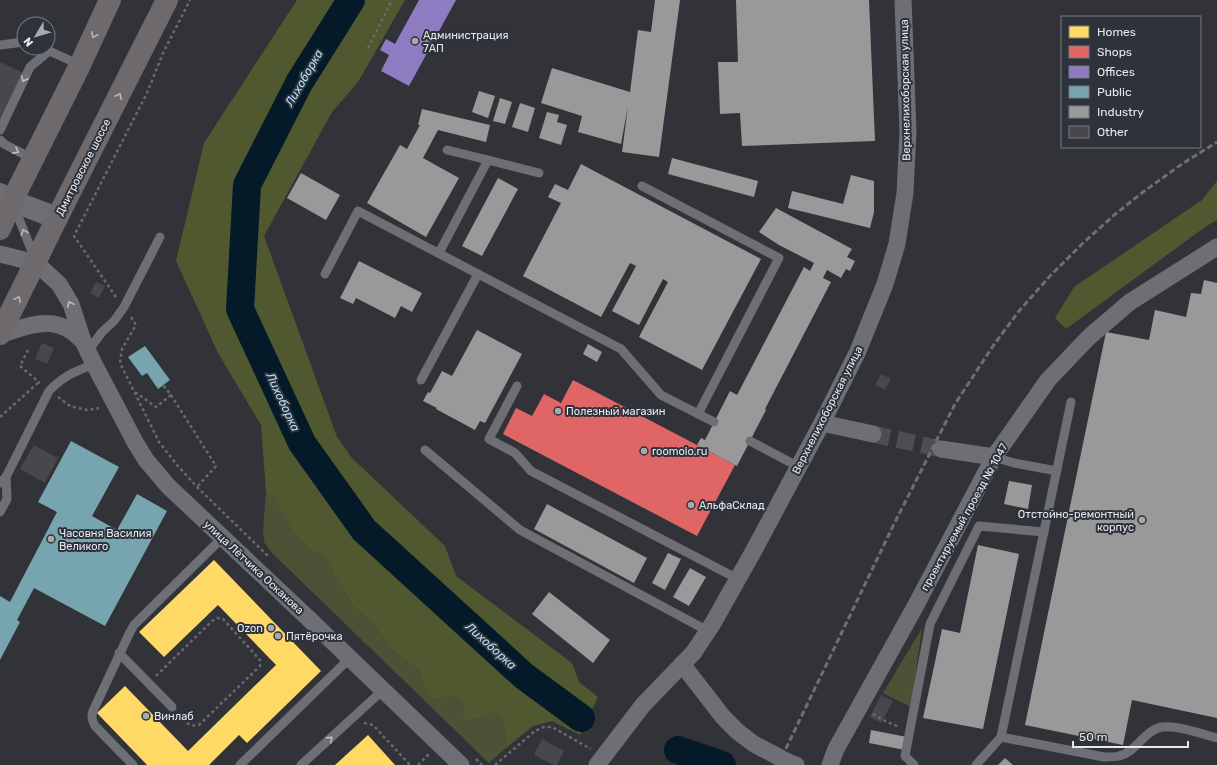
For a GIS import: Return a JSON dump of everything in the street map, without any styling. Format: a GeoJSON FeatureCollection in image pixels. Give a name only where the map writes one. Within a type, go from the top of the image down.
{"type":"FeatureCollection","features":[{"type":"Feature","properties":{"kind":"main road"},"geometry":{"type":"LineString","coordinates":[[0,229],[6,198],[34,160],[110,0]]}},
{"type":"Feature","properties":{"kind":"main road","name":"Дмитровское шоссе"},"geometry":{"type":"LineString","coordinates":[[0,334],[167,0]]}},
{"type":"Feature","properties":{"kind":"main road"},"geometry":{"type":"LineString","coordinates":[[6,198],[57,218]]}},
{"type":"Feature","properties":{"kind":"street","name":"Верхнелихоборская улица"},"geometry":{"type":"LineString","coordinates":[[600,760],[643,705],[694,652],[708,631],[738,579],[822,423],[858,351],[885,284],[897,244],[905,193],[908,131],[903,0]]}},
{"type":"Feature","properties":{"kind":"street","name":"проектируемый проезд № 1047"},"geometry":{"type":"LineString","coordinates":[[830,765],[836,748],[916,605],[994,457],[1048,380],[1089,337],[1130,302],[1217,247]]}},
{"type":"Feature","properties":{"kind":"street","name":"улица Лётчика Осканова"},"geometry":{"type":"LineString","coordinates":[[0,254],[36,263],[59,284],[71,304],[88,352],[135,442],[146,460],[168,486],[383,690],[466,760]]}},
{"type":"Feature","properties":{"kind":"street","name":"улица Лётчика Осканова"},"geometry":{"type":"LineString","coordinates":[[0,334],[38,324],[56,324],[71,331],[88,352]]}},
{"type":"Feature","properties":{"kind":"street"},"geometry":{"type":"LineString","coordinates":[[822,423],[873,434]]}},
{"type":"Feature","properties":{"kind":"street"},"geometry":{"type":"LineString","coordinates":[[941,449],[994,457]]}},
{"type":"Feature","properties":{"kind":"street"},"geometry":{"type":"LineString","coordinates":[[682,664],[724,717],[738,732],[754,744],[796,765]]}},
{"type":"Feature","properties":{"kind":"lane"},"geometry":{"type":"LineString","coordinates":[[0,45],[16,43]]}},
{"type":"Feature","properties":{"kind":"lane"},"geometry":{"type":"LineString","coordinates":[[56,53],[80,64]]}},
{"type":"Feature","properties":{"kind":"lane"},"geometry":{"type":"LineString","coordinates":[[0,130],[30,67],[40,56]]}},
{"type":"Feature","properties":{"kind":"lane"},"geometry":{"type":"LineString","coordinates":[[0,140],[4,144],[34,160]]}},
{"type":"Feature","properties":{"kind":"lane"},"geometry":{"type":"LineString","coordinates":[[447,150],[539,173]]}},
{"type":"Feature","properties":{"kind":"lane"},"geometry":{"type":"LineString","coordinates":[[439,253],[488,160]]}},
{"type":"Feature","properties":{"kind":"lane"},"geometry":{"type":"LineString","coordinates":[[642,186],[779,258],[698,414]]}},
{"type":"Feature","properties":{"kind":"lane"},"geometry":{"type":"LineString","coordinates":[[6,198],[36,263]]}},
{"type":"Feature","properties":{"kind":"lane"},"geometry":{"type":"LineString","coordinates":[[325,274],[358,211],[621,349],[661,395],[714,422]]}},
{"type":"Feature","properties":{"kind":"lane"},"geometry":{"type":"LineString","coordinates":[[0,512],[7,498],[3,480],[50,391],[88,352],[102,332],[114,321],[124,307],[160,237]]}},
{"type":"Feature","properties":{"kind":"lane"},"geometry":{"type":"LineString","coordinates":[[421,380],[478,274]]}},
{"type":"Feature","properties":{"kind":"lane"},"geometry":{"type":"LineString","coordinates":[[517,386],[489,439],[515,453],[531,471],[738,579]]}},
{"type":"Feature","properties":{"kind":"lane"},"geometry":{"type":"LineString","coordinates":[[976,765],[1001,736],[1071,402]]}},
{"type":"Feature","properties":{"kind":"lane"},"geometry":{"type":"LineString","coordinates":[[750,441],[799,467]]}},
{"type":"Feature","properties":{"kind":"lane"},"geometry":{"type":"LineString","coordinates":[[425,450],[520,530],[708,631]]}},
{"type":"Feature","properties":{"kind":"lane"},"geometry":{"type":"LineString","coordinates":[[994,457],[1014,463],[1057,471]]}},
{"type":"Feature","properties":{"kind":"lane"},"geometry":{"type":"LineString","coordinates":[[914,765],[905,756],[930,624],[979,526],[1044,532]]}},
{"type":"Feature","properties":{"kind":"lane"},"geometry":{"type":"LineString","coordinates":[[133,765],[95,726],[92,721],[93,711],[132,628],[223,538]]}},
{"type":"Feature","properties":{"kind":"lane"},"geometry":{"type":"LineString","coordinates":[[144,615],[150,622]]}},
{"type":"Feature","properties":{"kind":"lane"},"geometry":{"type":"LineString","coordinates":[[120,654],[172,708]]}},
{"type":"Feature","properties":{"kind":"lane"},"geometry":{"type":"LineString","coordinates":[[240,765],[350,658]]}},
{"type":"Feature","properties":{"kind":"lane"},"geometry":{"type":"LineString","coordinates":[[301,765],[383,690]]}},
{"type":"Feature","properties":{"kind":"lane"},"geometry":{"type":"LineString","coordinates":[[1001,736],[1104,757],[1118,757],[1126,754],[1149,732],[1162,727],[1174,727],[1217,738]]}},
{"type":"Feature","properties":{"kind":"path"},"geometry":{"type":"LineString","coordinates":[[190,0],[163,53],[147,93],[74,236],[136,325],[122,349],[120,363],[159,442],[177,465],[197,486],[270,558]]}},
{"type":"Feature","properties":{"kind":"path"},"geometry":{"type":"LineString","coordinates":[[368,48],[392,0]]}},
{"type":"Feature","properties":{"kind":"path"},"geometry":{"type":"LineString","coordinates":[[0,417],[39,382]]}},
{"type":"Feature","properties":{"kind":"path"},"geometry":{"type":"LineString","coordinates":[[163,385],[216,466],[197,486]]}},
{"type":"Feature","properties":{"kind":"path"},"geometry":{"type":"LineString","coordinates":[[134,392],[156,407],[171,396]]}},
{"type":"Feature","properties":{"kind":"path"},"geometry":{"type":"LineString","coordinates":[[148,683],[212,621],[217,618],[223,619],[260,660],[260,666],[199,725],[194,726],[188,724],[172,708]]}},
{"type":"Feature","properties":{"kind":"path"},"geometry":{"type":"LineString","coordinates":[[872,714],[910,732]]}},
{"type":"Feature","properties":{"kind":"path"},"geometry":{"type":"LineString","coordinates":[[361,723],[373,725],[410,765]]}},
{"type":"Feature","properties":{"kind":"path"},"geometry":{"type":"LineString","coordinates":[[495,765],[535,731],[544,727],[552,728],[600,760]]}},
{"type":"Feature","properties":{"kind":"path"},"geometry":{"type":"LineString","coordinates":[[466,760],[482,765]]}},
{"type":"Feature","properties":{"kind":"green space"},"geometry":{"type":"Polygon","coordinates":[[[297,0],[405,0],[358,82],[332,112],[264,236],[337,437],[352,458],[445,546],[456,576],[572,663],[579,682],[598,697],[580,735],[552,721],[533,726],[505,749],[506,733],[502,719],[494,713],[463,723],[461,719],[465,708],[454,696],[436,700],[427,693],[419,670],[392,650],[372,623],[352,605],[324,557],[308,548],[295,535],[273,497],[266,492],[261,425],[218,353],[176,261],[204,143],[297,0]]]}},
{"type":"Feature","properties":{"kind":"green space"},"geometry":{"type":"Polygon","coordinates":[[[1217,181],[1217,220],[1205,227],[1066,329],[1055,318],[1074,287],[1202,200],[1217,181]]]}},
{"type":"Feature","properties":{"kind":"green space"},"geometry":{"type":"Polygon","coordinates":[[[266,492],[273,496],[295,535],[308,548],[324,557],[352,605],[372,623],[392,650],[419,670],[427,693],[436,700],[454,696],[465,708],[461,719],[463,723],[494,713],[502,719],[506,733],[505,749],[489,763],[272,553],[264,542],[263,530],[266,492]]]}},
{"type":"Feature","properties":{"kind":"green space"},"geometry":{"type":"Polygon","coordinates":[[[922,628],[911,707],[883,693],[922,628]]]}},
{"type":"Feature","properties":{"kind":"building: Homes"},"geometry":{"type":"Polygon","coordinates":[[[214,560],[321,671],[247,743],[239,735],[209,765],[147,765],[97,713],[125,686],[188,751],[276,665],[218,605],[164,657],[139,632],[214,560]]]}},
{"type":"Feature","properties":{"kind":"building: Homes"},"geometry":{"type":"Polygon","coordinates":[[[368,735],[395,765],[335,765],[368,735]]]}},
{"type":"Feature","properties":{"kind":"building: Shops"},"geometry":{"type":"Polygon","coordinates":[[[573,380],[735,465],[697,536],[503,434],[516,408],[532,416],[544,394],[561,403],[573,380]]]}},
{"type":"Feature","properties":{"kind":"building: Offices","name":"Администрация 7АП"},"geometry":{"type":"Polygon","coordinates":[[[419,0],[456,0],[409,86],[381,71],[389,55],[380,50],[386,39],[395,44],[419,0]]]}},
{"type":"Feature","properties":{"kind":"building: Public"},"geometry":{"type":"Polygon","coordinates":[[[145,346],[170,380],[158,389],[147,373],[142,376],[128,357],[145,346]]]}},
{"type":"Feature","properties":{"kind":"building: Public"},"geometry":{"type":"Polygon","coordinates":[[[71,441],[119,467],[92,516],[117,530],[137,494],[167,511],[105,626],[34,588],[17,620],[20,622],[0,660],[0,596],[10,602],[57,512],[38,502],[71,441]]]}},
{"type":"Feature","properties":{"kind":"building: Industry"},"geometry":{"type":"Polygon","coordinates":[[[655,0],[680,0],[659,157],[622,152],[628,106],[621,144],[578,132],[582,116],[541,103],[552,68],[630,92],[638,30],[651,32],[655,0]]]}},
{"type":"Feature","properties":{"kind":"building: Industry"},"geometry":{"type":"Polygon","coordinates":[[[736,0],[869,0],[875,141],[742,146],[740,113],[720,114],[718,62],[738,62],[736,0]]]}},
{"type":"Feature","properties":{"kind":"building: Industry"},"geometry":{"type":"Polygon","coordinates":[[[479,91],[495,96],[488,118],[472,112],[479,91]]]}},
{"type":"Feature","properties":{"kind":"building: Industry"},"geometry":{"type":"Polygon","coordinates":[[[500,98],[512,102],[505,124],[493,121],[500,98]]]}},
{"type":"Feature","properties":{"kind":"building: Industry"},"geometry":{"type":"Polygon","coordinates":[[[520,103],[535,108],[528,132],[512,127],[520,103]]]}},
{"type":"Feature","properties":{"kind":"building: Industry"},"geometry":{"type":"Polygon","coordinates":[[[422,109],[490,125],[486,142],[438,130],[423,158],[459,178],[426,237],[367,203],[400,145],[407,149],[420,125],[418,125],[422,109]]]}},
{"type":"Feature","properties":{"kind":"building: Industry"},"geometry":{"type":"Polygon","coordinates":[[[547,112],[559,115],[557,122],[567,125],[561,145],[539,138],[547,112]]]}},
{"type":"Feature","properties":{"kind":"building: Industry"},"geometry":{"type":"Polygon","coordinates":[[[672,158],[758,181],[754,197],[668,174],[672,158]]]}},
{"type":"Feature","properties":{"kind":"building: Industry"},"geometry":{"type":"Polygon","coordinates":[[[581,164],[761,259],[702,370],[639,337],[668,282],[663,279],[639,325],[612,311],[636,266],[630,263],[601,317],[523,276],[561,203],[548,197],[555,184],[568,190],[581,164]]]}},
{"type":"Feature","properties":{"kind":"building: Industry"},"geometry":{"type":"Polygon","coordinates":[[[301,173],[340,195],[326,220],[287,198],[301,173]]]}},
{"type":"Feature","properties":{"kind":"building: Industry"},"geometry":{"type":"Polygon","coordinates":[[[851,175],[874,181],[874,212],[870,228],[788,208],[792,191],[843,204],[851,175]]]}},
{"type":"Feature","properties":{"kind":"building: Industry"},"geometry":{"type":"Polygon","coordinates":[[[498,178],[518,189],[482,256],[462,246],[498,178]]]}},
{"type":"Feature","properties":{"kind":"building: Industry"},"geometry":{"type":"Polygon","coordinates":[[[776,208],[852,249],[847,257],[855,261],[850,271],[846,269],[841,278],[827,270],[823,278],[831,282],[737,466],[697,445],[701,438],[705,440],[730,391],[737,395],[804,267],[810,271],[814,263],[779,245],[759,232],[776,208]]]}},
{"type":"Feature","properties":{"kind":"building: Industry"},"geometry":{"type":"Polygon","coordinates":[[[359,261],[422,293],[412,312],[401,306],[395,318],[356,298],[353,304],[340,298],[359,261]]]}},
{"type":"Feature","properties":{"kind":"building: Industry","name":"Отстойно-ремонтный корпус"},"geometry":{"type":"Polygon","coordinates":[[[1204,280],[1217,283],[1217,718],[1132,700],[1123,745],[1025,725],[1106,332],[1149,340],[1155,310],[1186,317],[1191,293],[1201,294],[1204,280]]]}},
{"type":"Feature","properties":{"kind":"building: Industry"},"geometry":{"type":"Polygon","coordinates":[[[477,330],[522,354],[485,423],[480,421],[475,430],[423,401],[428,392],[430,393],[442,371],[452,376],[477,330]]]}},
{"type":"Feature","properties":{"kind":"building: Industry"},"geometry":{"type":"Polygon","coordinates":[[[588,344],[602,352],[597,362],[583,354],[588,344]]]}},
{"type":"Feature","properties":{"kind":"building: Industry"},"geometry":{"type":"Polygon","coordinates":[[[1009,481],[1032,485],[1028,509],[1004,504],[1009,481]]]}},
{"type":"Feature","properties":{"kind":"building: Industry"},"geometry":{"type":"Polygon","coordinates":[[[547,504],[647,558],[634,583],[534,529],[547,504]]]}},
{"type":"Feature","properties":{"kind":"building: Industry"},"geometry":{"type":"Polygon","coordinates":[[[978,545],[1019,554],[983,729],[923,718],[942,629],[960,633],[978,545]]]}},
{"type":"Feature","properties":{"kind":"building: Industry"},"geometry":{"type":"Polygon","coordinates":[[[668,553],[681,559],[665,590],[652,583],[668,553]]]}},
{"type":"Feature","properties":{"kind":"building: Industry"},"geometry":{"type":"Polygon","coordinates":[[[690,568],[706,577],[689,606],[673,597],[690,568]]]}},
{"type":"Feature","properties":{"kind":"building: Industry"},"geometry":{"type":"Polygon","coordinates":[[[549,592],[610,640],[593,663],[532,614],[549,592]]]}},
{"type":"Feature","properties":{"kind":"building: Industry"},"geometry":{"type":"Polygon","coordinates":[[[871,730],[907,737],[905,750],[869,743],[871,730]]]}},
{"type":"Feature","properties":{"kind":"building: Industry"},"geometry":{"type":"Polygon","coordinates":[[[1005,758],[1013,765],[998,765],[1005,758]]]}},
{"type":"Feature","properties":{"kind":"building: Other"},"geometry":{"type":"Polygon","coordinates":[[[1,62],[25,74],[0,120],[0,65],[1,62]]]}},
{"type":"Feature","properties":{"kind":"building: Other"},"geometry":{"type":"Polygon","coordinates":[[[96,282],[105,286],[99,298],[90,293],[96,282]]]}},
{"type":"Feature","properties":{"kind":"building: Other"},"geometry":{"type":"Polygon","coordinates":[[[42,343],[54,348],[47,364],[35,359],[42,343]]]}},
{"type":"Feature","properties":{"kind":"building: Other"},"geometry":{"type":"Polygon","coordinates":[[[881,374],[891,379],[885,390],[875,385],[881,374]]]}},
{"type":"Feature","properties":{"kind":"building: Other"},"geometry":{"type":"Polygon","coordinates":[[[34,445],[58,458],[45,483],[20,469],[34,445]]]}},
{"type":"Feature","properties":{"kind":"building: Other"},"geometry":{"type":"Polygon","coordinates":[[[881,695],[893,701],[881,723],[870,717],[881,695]]]}},
{"type":"Feature","properties":{"kind":"building: Other"},"geometry":{"type":"Polygon","coordinates":[[[542,739],[564,751],[557,765],[534,755],[542,739]]]}},
{"type":"Feature","properties":{"kind":"waterway","name":"Лихоборка"},"geometry":{"type":"LineString","coordinates":[[351,0],[299,83],[247,185],[240,309],[302,443],[364,530],[524,676],[581,718]]}},
{"type":"Feature","properties":{"kind":"waterway","name":"Лихоборка"},"geometry":{"type":"LineString","coordinates":[[678,750],[722,765]]}},
{"type":"Feature","properties":{"kind":"tunnel"},"geometry":{"type":"LineString","coordinates":[[873,434],[941,449]]}},
{"type":"Feature","properties":{"kind":"railway"},"geometry":{"type":"LineString","coordinates":[[778,765],[894,524],[955,404],[993,346],[1019,311],[1050,276],[1081,245],[1113,216],[1143,192],[1182,164],[1217,142]]}},
{"type":"Feature","properties":{"kind":"place","name":"Администрация 7АП"},"geometry":{"type":"Point","coordinates":[415,41]}},
{"type":"Feature","properties":{"kind":"place","name":"Полезный магазин"},"geometry":{"type":"Point","coordinates":[558,411]}},
{"type":"Feature","properties":{"kind":"place","name":"roomolo.ru"},"geometry":{"type":"Point","coordinates":[644,451]}},
{"type":"Feature","properties":{"kind":"place","name":"АльфаСклад"},"geometry":{"type":"Point","coordinates":[691,505]}},
{"type":"Feature","properties":{"kind":"place","name":"Отстойно-ремонтный корпус"},"geometry":{"type":"Point","coordinates":[1142,520]}},
{"type":"Feature","properties":{"kind":"place","name":"Часовня Василия Великого"},"geometry":{"type":"Point","coordinates":[51,539]}},
{"type":"Feature","properties":{"kind":"place","name":"Ozon"},"geometry":{"type":"Point","coordinates":[271,628]}},
{"type":"Feature","properties":{"kind":"place","name":"Пятёрочка"},"geometry":{"type":"Point","coordinates":[278,636]}},
{"type":"Feature","properties":{"kind":"place","name":"Винлаб"},"geometry":{"type":"Point","coordinates":[146,716]}}]}
